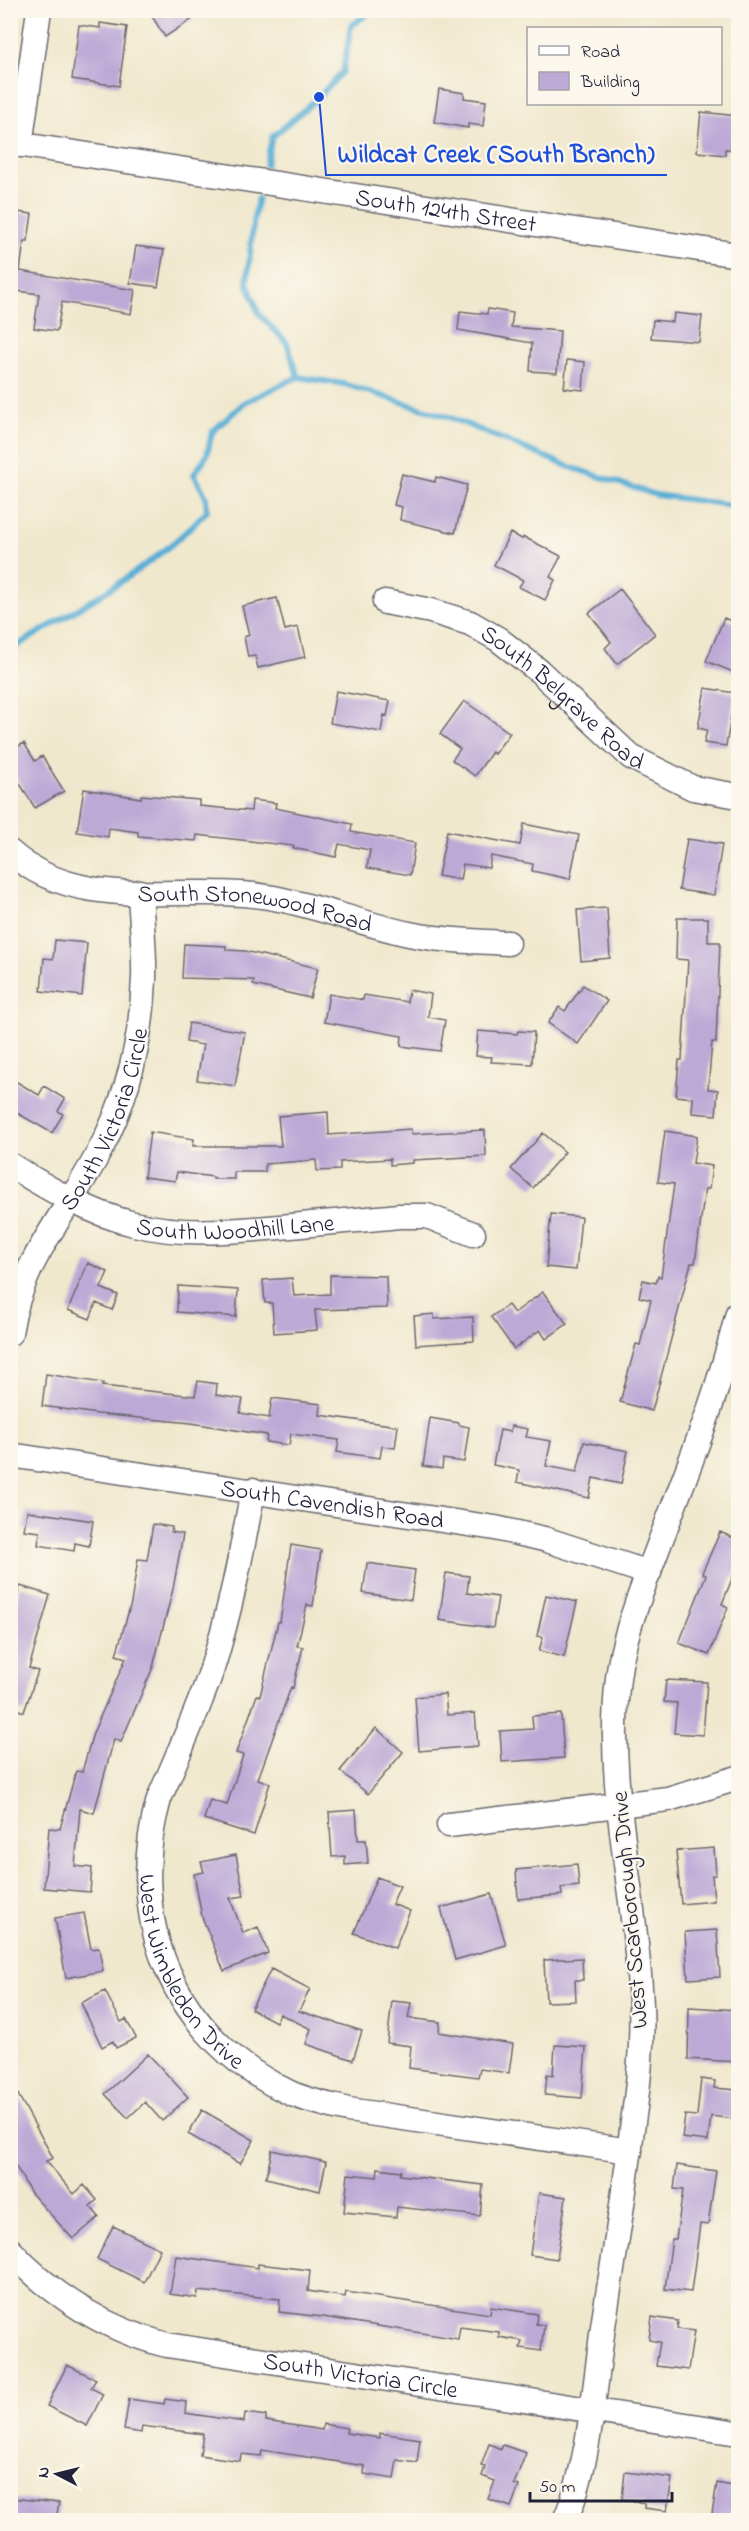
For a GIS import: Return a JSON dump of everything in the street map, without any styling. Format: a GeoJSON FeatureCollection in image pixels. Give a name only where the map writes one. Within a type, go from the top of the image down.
{"type":"FeatureCollection","features":[{"type":"Feature","properties":{"kind":"street"},"geometry":{"type":"LineString","coordinates":[[15,144],[39,10]]}},
{"type":"Feature","properties":{"kind":"street","name":"South 124th Street"},"geometry":{"type":"LineString","coordinates":[[15,144],[738,255]]}},
{"type":"Feature","properties":{"kind":"street","name":"South Belgrave Road"},"geometry":{"type":"LineString","coordinates":[[385,602],[431,611],[479,628],[498,639],[539,671],[631,757],[693,788],[738,796]]}},
{"type":"Feature","properties":{"kind":"street","name":"South Stonewood Road"},"geometry":{"type":"LineString","coordinates":[[10,852],[38,871],[71,885],[106,891],[205,891],[270,897],[409,934],[445,940],[508,943]]}},
{"type":"Feature","properties":{"kind":"street","name":"South Victoria Circle"},"geometry":{"type":"LineString","coordinates":[[10,1333],[20,1292],[30,1265],[97,1156],[123,1096],[141,1022],[144,976],[140,892]]}},
{"type":"Feature","properties":{"kind":"street","name":"South Woodhill Lane"},"geometry":{"type":"LineString","coordinates":[[10,1165],[70,1200],[132,1224],[186,1232],[426,1216],[473,1234]]}},
{"type":"Feature","properties":{"kind":"street","name":"West Scarborough Drive"},"geometry":{"type":"LineString","coordinates":[[565,2520],[580,2476],[591,2411],[640,2071],[641,2008],[636,1938],[615,1757],[619,1676],[627,1635],[702,1431],[738,1313]]}},
{"type":"Feature","properties":{"kind":"street","name":"South Cavendish Road"},"geometry":{"type":"LineString","coordinates":[[10,1455],[495,1528],[543,1539],[649,1573]]}},
{"type":"Feature","properties":{"kind":"street","name":"West Wimbledon Drive"},"geometry":{"type":"LineString","coordinates":[[253,1490],[241,1557],[210,1674],[154,1818],[147,1862],[149,1903],[153,1928],[170,1977],[203,2028],[226,2052],[264,2079],[302,2098],[348,2110],[630,2151]]}},
{"type":"Feature","properties":{"kind":"street"},"geometry":{"type":"LineString","coordinates":[[449,1825],[668,1799],[738,1778]]}},
{"type":"Feature","properties":{"kind":"street","name":"South Victoria Circle"},"geometry":{"type":"LineString","coordinates":[[11,2250],[51,2289],[82,2311],[145,2339],[230,2356],[738,2433]]}},
{"type":"Feature","properties":{"kind":"building"},"geometry":{"type":"Polygon","coordinates":[[[148,10],[206,10],[165,37],[148,10]]]}},
{"type":"Feature","properties":{"kind":"building"},"geometry":{"type":"Polygon","coordinates":[[[100,23],[127,27],[119,86],[72,79],[79,25],[100,28],[100,23]]]}},
{"type":"Feature","properties":{"kind":"building"},"geometry":{"type":"Polygon","coordinates":[[[439,89],[464,93],[464,98],[486,101],[483,126],[468,124],[468,128],[434,122],[439,89]]]}},
{"type":"Feature","properties":{"kind":"building"},"geometry":{"type":"Polygon","coordinates":[[[701,112],[738,116],[736,150],[725,149],[725,155],[697,152],[701,112]]]}},
{"type":"Feature","properties":{"kind":"building"},"geometry":{"type":"Polygon","coordinates":[[[10,211],[32,214],[28,241],[24,241],[20,271],[135,290],[131,314],[62,302],[57,331],[34,328],[39,294],[10,290],[10,211]]]}},
{"type":"Feature","properties":{"kind":"building"},"geometry":{"type":"Polygon","coordinates":[[[136,246],[164,250],[158,287],[130,283],[136,246]]]}},
{"type":"Feature","properties":{"kind":"building"},"geometry":{"type":"Polygon","coordinates":[[[488,309],[513,313],[511,327],[560,331],[557,373],[530,371],[532,343],[458,330],[460,311],[487,314],[488,309]]]}},
{"type":"Feature","properties":{"kind":"building"},"geometry":{"type":"Polygon","coordinates":[[[674,313],[702,316],[699,342],[651,338],[653,320],[673,322],[674,313]]]}},
{"type":"Feature","properties":{"kind":"building"},"geometry":{"type":"Polygon","coordinates":[[[567,360],[585,362],[583,390],[564,388],[567,360]]]}},
{"type":"Feature","properties":{"kind":"building"},"geometry":{"type":"Polygon","coordinates":[[[402,474],[435,482],[436,477],[467,485],[455,533],[400,520],[402,507],[394,505],[402,474]]]}},
{"type":"Feature","properties":{"kind":"building"},"geometry":{"type":"Polygon","coordinates":[[[510,533],[522,539],[524,537],[561,556],[550,577],[555,580],[545,600],[519,587],[523,580],[494,565],[510,533]]]}},
{"type":"Feature","properties":{"kind":"building"},"geometry":{"type":"Polygon","coordinates":[[[620,589],[655,634],[617,664],[605,648],[611,642],[589,613],[620,589]]]}},
{"type":"Feature","properties":{"kind":"building"},"geometry":{"type":"Polygon","coordinates":[[[277,598],[285,630],[298,627],[305,657],[258,668],[255,656],[248,657],[244,637],[249,635],[242,606],[277,598]]]}},
{"type":"Feature","properties":{"kind":"building"},"geometry":{"type":"Polygon","coordinates":[[[724,618],[738,624],[738,674],[706,661],[724,618]]]}},
{"type":"Feature","properties":{"kind":"building"},"geometry":{"type":"Polygon","coordinates":[[[705,688],[735,693],[726,746],[704,743],[707,730],[698,728],[705,688]]]}},
{"type":"Feature","properties":{"kind":"building"},"geometry":{"type":"Polygon","coordinates":[[[336,691],[390,701],[387,716],[384,715],[381,732],[330,723],[336,691]]]}},
{"type":"Feature","properties":{"kind":"building"},"geometry":{"type":"Polygon","coordinates":[[[464,701],[510,733],[494,754],[492,752],[475,776],[452,760],[460,749],[440,734],[464,701]]]}},
{"type":"Feature","properties":{"kind":"building"},"geometry":{"type":"Polygon","coordinates":[[[24,743],[35,761],[42,756],[64,791],[35,808],[10,768],[10,751],[24,743]]]}},
{"type":"Feature","properties":{"kind":"building"},"geometry":{"type":"Polygon","coordinates":[[[84,789],[141,798],[141,795],[199,800],[199,806],[251,811],[252,800],[276,803],[275,808],[352,824],[351,832],[415,843],[410,875],[367,868],[370,850],[339,844],[336,857],[293,848],[294,846],[197,835],[196,841],[138,836],[138,832],[109,828],[108,837],[77,832],[84,789]]]}},
{"type":"Feature","properties":{"kind":"building"},"geometry":{"type":"Polygon","coordinates":[[[524,824],[579,835],[570,879],[532,871],[533,864],[491,856],[489,868],[463,864],[460,880],[438,876],[447,831],[520,845],[524,824]]]}},
{"type":"Feature","properties":{"kind":"building"},"geometry":{"type":"Polygon","coordinates":[[[687,839],[722,844],[714,895],[679,890],[687,839]]]}},
{"type":"Feature","properties":{"kind":"building"},"geometry":{"type":"Polygon","coordinates":[[[607,908],[610,958],[581,961],[577,910],[607,908]]]}},
{"type":"Feature","properties":{"kind":"building"},"geometry":{"type":"Polygon","coordinates":[[[677,918],[708,918],[708,942],[720,942],[716,1043],[712,1042],[708,1089],[718,1090],[716,1115],[692,1113],[693,1098],[676,1096],[679,1060],[682,1060],[688,960],[676,959],[677,918]]]}},
{"type":"Feature","properties":{"kind":"building"},"geometry":{"type":"Polygon","coordinates":[[[55,940],[87,943],[82,996],[41,991],[44,958],[53,959],[55,940]]]}},
{"type":"Feature","properties":{"kind":"building"},"geometry":{"type":"Polygon","coordinates":[[[184,944],[226,946],[226,950],[245,951],[318,968],[310,998],[253,985],[254,980],[182,978],[184,944]]]}},
{"type":"Feature","properties":{"kind":"building"},"geometry":{"type":"Polygon","coordinates":[[[583,985],[607,1001],[578,1044],[548,1023],[559,1007],[565,1011],[583,985]]]}},
{"type":"Feature","properties":{"kind":"building"},"geometry":{"type":"Polygon","coordinates":[[[409,990],[431,994],[428,1017],[445,1020],[440,1051],[401,1046],[402,1036],[324,1022],[329,994],[363,1000],[364,995],[407,1002],[409,990]]]}},
{"type":"Feature","properties":{"kind":"building"},"geometry":{"type":"Polygon","coordinates":[[[189,1023],[245,1032],[235,1086],[197,1080],[203,1045],[186,1042],[189,1023]]]}},
{"type":"Feature","properties":{"kind":"building"},"geometry":{"type":"Polygon","coordinates":[[[478,1031],[517,1034],[518,1031],[534,1032],[532,1064],[491,1062],[492,1057],[476,1056],[478,1031]]]}},
{"type":"Feature","properties":{"kind":"building"},"geometry":{"type":"Polygon","coordinates":[[[10,1078],[39,1095],[44,1086],[65,1099],[58,1111],[63,1114],[52,1133],[10,1109],[10,1078]]]}},
{"type":"Feature","properties":{"kind":"building"},"geometry":{"type":"Polygon","coordinates":[[[328,1112],[329,1135],[411,1129],[411,1134],[485,1130],[486,1156],[413,1160],[413,1163],[390,1165],[390,1159],[340,1162],[340,1170],[317,1171],[316,1160],[265,1164],[265,1172],[234,1172],[234,1179],[213,1179],[213,1177],[177,1172],[175,1181],[144,1177],[150,1132],[194,1139],[193,1146],[281,1146],[278,1116],[328,1112]]]}},
{"type":"Feature","properties":{"kind":"building"},"geometry":{"type":"Polygon","coordinates":[[[665,1131],[697,1136],[693,1163],[712,1166],[709,1189],[705,1189],[695,1263],[691,1263],[652,1411],[620,1402],[636,1344],[640,1345],[651,1300],[639,1297],[643,1280],[656,1283],[658,1276],[661,1277],[674,1184],[658,1182],[665,1131]]]}},
{"type":"Feature","properties":{"kind":"building"},"geometry":{"type":"Polygon","coordinates":[[[543,1133],[565,1152],[533,1188],[511,1169],[543,1133]]]}},
{"type":"Feature","properties":{"kind":"building"},"geometry":{"type":"Polygon","coordinates":[[[551,1214],[581,1217],[576,1270],[546,1267],[551,1214]]]}},
{"type":"Feature","properties":{"kind":"building"},"geometry":{"type":"Polygon","coordinates":[[[88,1263],[108,1272],[101,1288],[118,1295],[112,1310],[96,1303],[90,1319],[68,1310],[88,1263]]]}},
{"type":"Feature","properties":{"kind":"building"},"geometry":{"type":"Polygon","coordinates":[[[330,1275],[386,1276],[387,1308],[315,1310],[317,1330],[274,1333],[272,1303],[265,1303],[263,1280],[292,1278],[294,1296],[330,1294],[330,1275]]]}},
{"type":"Feature","properties":{"kind":"building"},"geometry":{"type":"Polygon","coordinates":[[[178,1286],[238,1290],[236,1317],[177,1312],[178,1286]]]}},
{"type":"Feature","properties":{"kind":"building"},"geometry":{"type":"Polygon","coordinates":[[[543,1292],[567,1324],[546,1339],[540,1330],[514,1349],[491,1317],[508,1305],[514,1313],[543,1292]]]}},
{"type":"Feature","properties":{"kind":"building"},"geometry":{"type":"Polygon","coordinates":[[[434,1314],[434,1319],[473,1317],[474,1341],[416,1345],[414,1316],[434,1314]]]}},
{"type":"Feature","properties":{"kind":"building"},"geometry":{"type":"Polygon","coordinates":[[[46,1374],[103,1383],[102,1386],[195,1396],[198,1381],[217,1384],[216,1395],[243,1399],[240,1413],[269,1418],[272,1398],[321,1404],[320,1415],[398,1426],[395,1448],[382,1446],[380,1458],[337,1452],[339,1440],[291,1434],[289,1445],[266,1442],[267,1435],[191,1423],[42,1406],[46,1374]]]}},
{"type":"Feature","properties":{"kind":"building"},"geometry":{"type":"Polygon","coordinates":[[[430,1418],[469,1427],[464,1462],[443,1459],[442,1469],[423,1466],[430,1418]]]}},
{"type":"Feature","properties":{"kind":"building"},"geometry":{"type":"Polygon","coordinates":[[[511,1426],[528,1429],[526,1437],[551,1441],[546,1466],[577,1472],[584,1442],[628,1451],[621,1484],[593,1478],[589,1498],[517,1482],[519,1470],[493,1465],[500,1430],[510,1432],[511,1426]]]}},
{"type":"Feature","properties":{"kind":"building"},"geometry":{"type":"Polygon","coordinates":[[[27,1511],[93,1521],[89,1546],[75,1543],[74,1551],[38,1545],[40,1532],[24,1530],[27,1511]]]}},
{"type":"Feature","properties":{"kind":"building"},"geometry":{"type":"Polygon","coordinates":[[[153,1524],[172,1527],[171,1532],[183,1534],[173,1589],[153,1667],[121,1742],[114,1739],[94,1813],[80,1809],[75,1866],[92,1868],[90,1892],[44,1888],[49,1828],[60,1829],[76,1771],[82,1772],[93,1733],[126,1658],[116,1655],[131,1603],[138,1559],[147,1560],[153,1524]]]}},
{"type":"Feature","properties":{"kind":"building"},"geometry":{"type":"Polygon","coordinates":[[[720,1532],[738,1540],[738,1564],[722,1604],[728,1607],[709,1655],[679,1643],[706,1575],[702,1573],[720,1532]]]}},
{"type":"Feature","properties":{"kind":"building"},"geometry":{"type":"Polygon","coordinates":[[[291,1545],[321,1550],[313,1606],[307,1605],[297,1646],[303,1647],[293,1688],[291,1687],[258,1779],[270,1783],[254,1835],[204,1819],[210,1800],[227,1805],[243,1755],[236,1753],[257,1695],[260,1696],[278,1622],[280,1622],[291,1545]]]}},
{"type":"Feature","properties":{"kind":"building"},"geometry":{"type":"Polygon","coordinates":[[[367,1563],[415,1570],[411,1600],[363,1593],[367,1563]]]}},
{"type":"Feature","properties":{"kind":"building"},"geometry":{"type":"Polygon","coordinates":[[[446,1573],[469,1576],[467,1593],[498,1597],[493,1628],[439,1620],[446,1573]]]}},
{"type":"Feature","properties":{"kind":"building"},"geometry":{"type":"Polygon","coordinates":[[[20,1586],[50,1595],[29,1668],[38,1671],[24,1712],[10,1707],[10,1621],[20,1586]]]}},
{"type":"Feature","properties":{"kind":"building"},"geometry":{"type":"Polygon","coordinates":[[[546,1595],[577,1602],[564,1657],[539,1651],[543,1637],[537,1636],[546,1595]]]}},
{"type":"Feature","properties":{"kind":"building"},"geometry":{"type":"Polygon","coordinates":[[[666,1680],[707,1682],[703,1735],[674,1733],[677,1703],[664,1702],[666,1680]]]}},
{"type":"Feature","properties":{"kind":"building"},"geometry":{"type":"Polygon","coordinates":[[[445,1694],[447,1715],[475,1713],[478,1746],[419,1751],[415,1697],[445,1694]]]}},
{"type":"Feature","properties":{"kind":"building"},"geometry":{"type":"Polygon","coordinates":[[[561,1714],[564,1758],[502,1762],[500,1731],[533,1729],[532,1716],[561,1714]]]}},
{"type":"Feature","properties":{"kind":"building"},"geometry":{"type":"Polygon","coordinates":[[[376,1728],[403,1752],[368,1794],[340,1771],[376,1728]]]}},
{"type":"Feature","properties":{"kind":"building"},"geometry":{"type":"Polygon","coordinates":[[[356,1810],[358,1840],[366,1840],[368,1863],[345,1865],[345,1856],[332,1857],[329,1812],[356,1810]]]}},
{"type":"Feature","properties":{"kind":"building"},"geometry":{"type":"Polygon","coordinates":[[[714,1848],[716,1875],[712,1875],[714,1901],[681,1904],[676,1851],[714,1848]]]}},
{"type":"Feature","properties":{"kind":"building"},"geometry":{"type":"Polygon","coordinates":[[[236,1855],[244,1896],[230,1898],[243,1933],[258,1927],[268,1953],[224,1971],[202,1917],[194,1874],[204,1872],[201,1862],[236,1855]]]}},
{"type":"Feature","properties":{"kind":"building"},"geometry":{"type":"Polygon","coordinates":[[[577,1864],[579,1886],[561,1888],[562,1895],[518,1899],[516,1870],[577,1864]]]}},
{"type":"Feature","properties":{"kind":"building"},"geometry":{"type":"Polygon","coordinates":[[[377,1877],[400,1886],[392,1904],[410,1911],[395,1948],[354,1933],[377,1877]]]}},
{"type":"Feature","properties":{"kind":"building"},"geometry":{"type":"Polygon","coordinates":[[[491,1894],[506,1945],[455,1960],[441,1908],[491,1894]]]}},
{"type":"Feature","properties":{"kind":"building"},"geometry":{"type":"Polygon","coordinates":[[[84,1913],[91,1949],[99,1948],[103,1971],[66,1978],[55,1918],[84,1913]]]}},
{"type":"Feature","properties":{"kind":"building"},"geometry":{"type":"Polygon","coordinates":[[[717,1930],[720,1977],[688,1979],[685,1932],[717,1930]]]}},
{"type":"Feature","properties":{"kind":"building"},"geometry":{"type":"Polygon","coordinates":[[[582,1958],[583,1980],[575,1980],[576,2001],[546,2002],[544,1960],[582,1958]]]}},
{"type":"Feature","properties":{"kind":"building"},"geometry":{"type":"Polygon","coordinates":[[[271,1969],[310,1989],[299,2011],[362,2031],[353,2060],[306,2044],[311,2029],[280,2014],[276,2022],[251,2009],[271,1969]]]}},
{"type":"Feature","properties":{"kind":"building"},"geometry":{"type":"Polygon","coordinates":[[[105,1991],[121,2022],[126,2019],[136,2038],[116,2048],[113,2041],[102,2047],[81,2003],[105,1991]]]}},
{"type":"Feature","properties":{"kind":"building"},"geometry":{"type":"Polygon","coordinates":[[[392,2001],[411,2003],[408,2018],[440,2022],[439,2032],[513,2044],[509,2073],[480,2069],[478,2077],[409,2068],[411,2046],[387,2043],[392,2001]]]}},
{"type":"Feature","properties":{"kind":"building"},"geometry":{"type":"Polygon","coordinates":[[[689,2007],[738,2010],[738,2062],[688,2059],[689,2007]]]}},
{"type":"Feature","properties":{"kind":"building"},"geometry":{"type":"Polygon","coordinates":[[[555,2045],[586,2047],[582,2098],[545,2095],[547,2074],[553,2075],[555,2045]]]}},
{"type":"Feature","properties":{"kind":"building"},"geometry":{"type":"Polygon","coordinates":[[[148,2054],[188,2097],[162,2121],[145,2102],[128,2118],[105,2094],[148,2054]]]}},
{"type":"Feature","properties":{"kind":"building"},"geometry":{"type":"Polygon","coordinates":[[[701,2079],[715,2081],[714,2088],[738,2090],[734,2119],[711,2116],[708,2141],[682,2138],[685,2115],[697,2116],[701,2079]]]}},
{"type":"Feature","properties":{"kind":"building"},"geometry":{"type":"Polygon","coordinates":[[[10,2080],[53,2158],[46,2161],[74,2194],[84,2185],[97,2200],[90,2206],[99,2217],[73,2239],[31,2193],[10,2156],[10,2080]]]}},
{"type":"Feature","properties":{"kind":"building"},"geometry":{"type":"Polygon","coordinates":[[[202,2110],[254,2140],[240,2164],[188,2134],[202,2110]]]}},
{"type":"Feature","properties":{"kind":"building"},"geometry":{"type":"Polygon","coordinates":[[[272,2150],[326,2162],[320,2191],[266,2178],[272,2150]]]}},
{"type":"Feature","properties":{"kind":"building"},"geometry":{"type":"Polygon","coordinates":[[[677,2165],[716,2171],[708,2225],[700,2224],[691,2292],[665,2289],[672,2239],[676,2239],[683,2190],[674,2189],[677,2165]]]}},
{"type":"Feature","properties":{"kind":"building"},"geometry":{"type":"Polygon","coordinates":[[[378,2168],[401,2171],[400,2175],[483,2185],[480,2216],[397,2207],[396,2217],[344,2212],[348,2174],[377,2177],[378,2168]]]}},
{"type":"Feature","properties":{"kind":"building"},"geometry":{"type":"Polygon","coordinates":[[[539,2193],[566,2197],[557,2259],[530,2255],[539,2193]]]}},
{"type":"Feature","properties":{"kind":"building"},"geometry":{"type":"Polygon","coordinates":[[[113,2226],[160,2249],[144,2282],[97,2259],[113,2226]]]}},
{"type":"Feature","properties":{"kind":"building"},"geometry":{"type":"Polygon","coordinates":[[[176,2256],[258,2268],[258,2264],[310,2270],[308,2291],[345,2297],[346,2292],[490,2314],[491,2307],[537,2314],[536,2324],[544,2325],[541,2351],[520,2348],[522,2341],[499,2337],[499,2332],[460,2327],[458,2339],[279,2312],[280,2299],[198,2291],[197,2298],[170,2294],[176,2256]]]}},
{"type":"Feature","properties":{"kind":"building"},"geometry":{"type":"Polygon","coordinates":[[[652,2317],[678,2321],[677,2329],[694,2331],[688,2370],[656,2366],[660,2342],[649,2340],[652,2317]]]}},
{"type":"Feature","properties":{"kind":"building"},"geometry":{"type":"Polygon","coordinates":[[[67,2365],[96,2379],[91,2388],[103,2394],[87,2426],[47,2406],[67,2365]]]}},
{"type":"Feature","properties":{"kind":"building"},"geometry":{"type":"Polygon","coordinates":[[[129,2399],[164,2404],[165,2399],[186,2402],[185,2413],[244,2422],[245,2413],[266,2416],[266,2421],[322,2430],[323,2424],[347,2428],[346,2433],[380,2438],[380,2433],[420,2439],[417,2463],[397,2460],[394,2479],[364,2474],[365,2466],[262,2450],[261,2456],[241,2454],[240,2461],[200,2455],[203,2434],[142,2426],[141,2433],[124,2430],[129,2399]]]}},
{"type":"Feature","properties":{"kind":"building"},"geometry":{"type":"Polygon","coordinates":[[[489,2444],[501,2449],[503,2445],[526,2453],[514,2484],[519,2486],[511,2507],[488,2499],[495,2481],[482,2476],[485,2467],[481,2466],[489,2444]]]}},
{"type":"Feature","properties":{"kind":"building"},"geometry":{"type":"Polygon","coordinates":[[[625,2472],[672,2478],[667,2511],[644,2508],[644,2503],[622,2499],[625,2472]]]}},
{"type":"Feature","properties":{"kind":"building"},"geometry":{"type":"Polygon","coordinates":[[[717,2483],[738,2487],[738,2520],[711,2520],[717,2483]]]}},
{"type":"Feature","properties":{"kind":"building"},"geometry":{"type":"Polygon","coordinates":[[[10,2498],[59,2503],[56,2520],[10,2520],[10,2498]]]}},
{"type":"Feature","properties":{"kind":"waterway"},"geometry":{"type":"LineString","coordinates":[[266,165],[272,137],[319,97],[343,71],[351,26],[373,10]]}},
{"type":"Feature","properties":{"kind":"waterway"},"geometry":{"type":"LineString","coordinates":[[258,199],[247,282],[259,314],[287,343],[298,377],[344,384],[449,417],[567,466],[656,495],[738,506]]}},
{"type":"Feature","properties":{"kind":"waterway"},"geometry":{"type":"LineString","coordinates":[[10,650],[113,587],[163,552],[186,532],[207,511],[206,497],[194,474],[207,455],[212,432],[245,402],[298,377]]}},
{"type":"Feature","properties":{"kind":"place","name":"Wildcat Creek (South Branch)"},"geometry":{"type":"Point","coordinates":[319,97]}}]}
